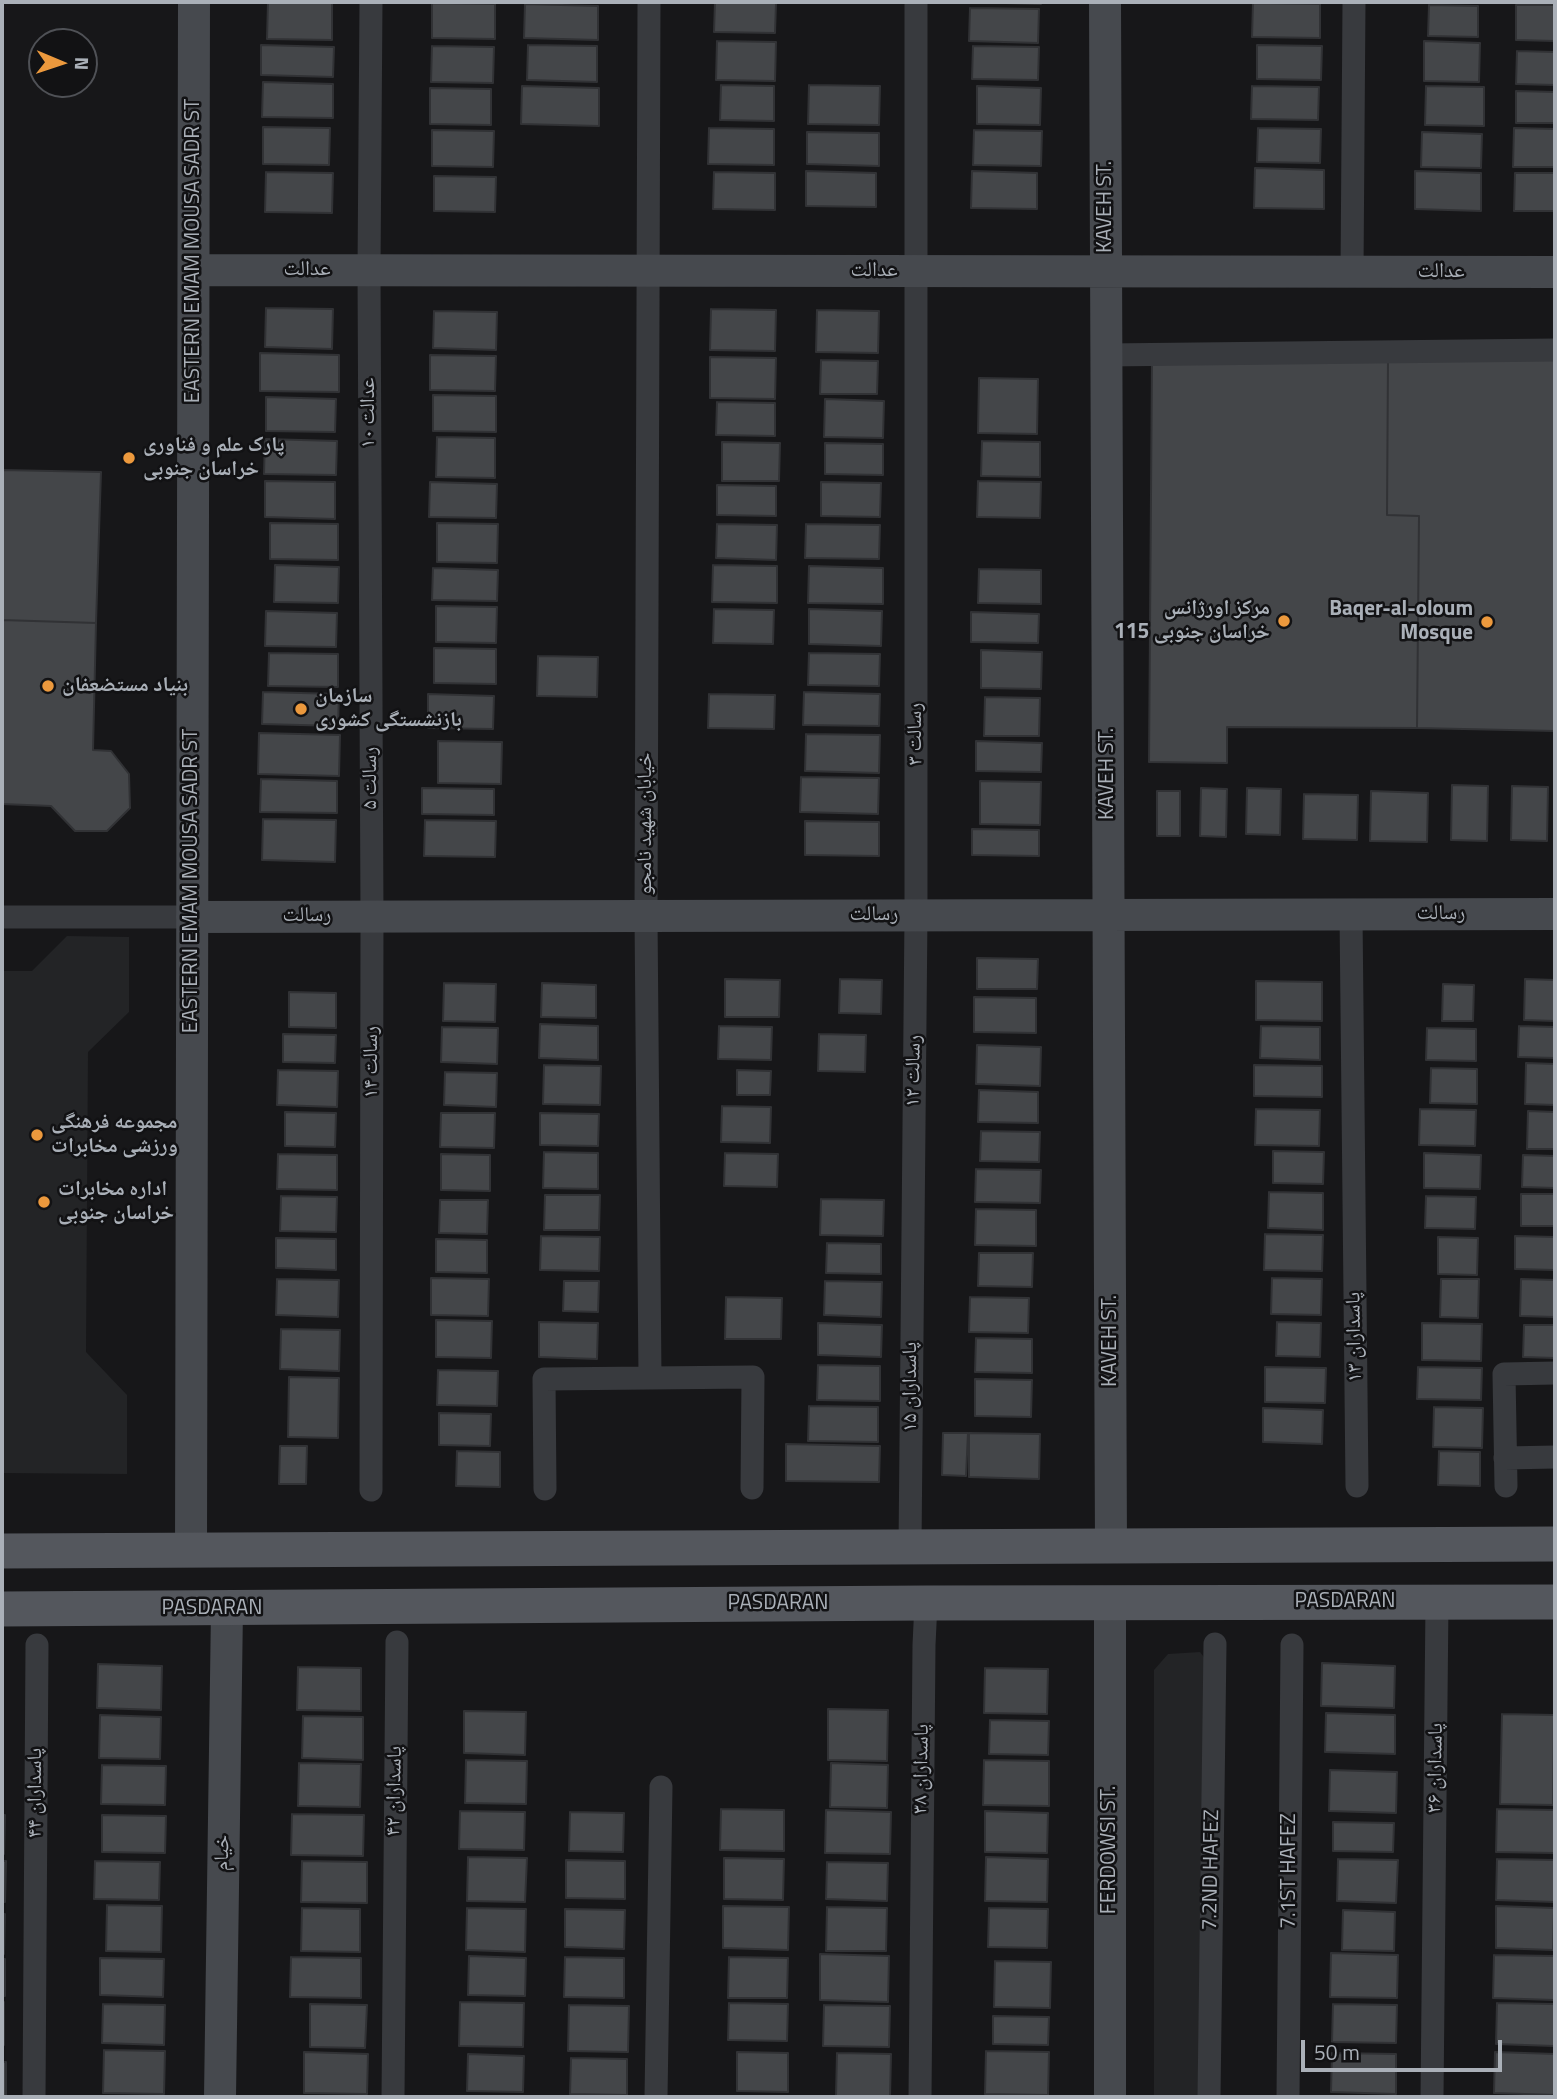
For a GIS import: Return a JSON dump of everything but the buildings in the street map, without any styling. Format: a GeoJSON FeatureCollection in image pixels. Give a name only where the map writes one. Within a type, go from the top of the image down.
{"type":"FeatureCollection","features":[{"type":"Feature","properties":{"kind":"main road"},"geometry":{"type":"LineString","coordinates":[[2,1550],[1555,1544]]}},
{"type":"Feature","properties":{"kind":"main road","name":"PASDARAN"},"geometry":{"type":"LineString","coordinates":[[2,1609],[1555,1602]]}},
{"type":"Feature","properties":{"kind":"street","name":"EASTERN EMAM MOUSA SADR ST"},"geometry":{"type":"LineString","coordinates":[[191,1550],[194,2]]}},
{"type":"Feature","properties":{"kind":"street","name":"عدالت ۱۰"},"geometry":{"type":"LineString","coordinates":[[370,556],[371,2]]}},
{"type":"Feature","properties":{"kind":"street","name":"خیابان شهید نامجو"},"geometry":{"type":"LineString","coordinates":[[649,2],[646,916],[650,1378]]}},
{"type":"Feature","properties":{"kind":"street","name":"رسالت ۳"},"geometry":{"type":"LineString","coordinates":[[916,2],[916,915]]}},
{"type":"Feature","properties":{"kind":"street","name":"KAVEH ST."},"geometry":{"type":"LineString","coordinates":[[1105,2],[1111,1546]]}},
{"type":"Feature","properties":{"kind":"street"},"geometry":{"type":"LineString","coordinates":[[1352,272],[1354,2]]}},
{"type":"Feature","properties":{"kind":"street","name":"عدالت"},"geometry":{"type":"LineString","coordinates":[[194,270],[1555,272]]}},
{"type":"Feature","properties":{"kind":"street"},"geometry":{"type":"LineString","coordinates":[[1106,355],[1555,350]]}},
{"type":"Feature","properties":{"kind":"street","name":"رسالت ۵"},"geometry":{"type":"LineString","coordinates":[[370,556],[372,916]]}},
{"type":"Feature","properties":{"kind":"street","name":"پاسداران ۱۳"},"geometry":{"type":"LineString","coordinates":[[1351,914],[1357,1486]]}},
{"type":"Feature","properties":{"kind":"street","name":"رسالت"},"geometry":{"type":"LineString","coordinates":[[192,917],[1555,914]]}},
{"type":"Feature","properties":{"kind":"street","name":"رسالت ۱۲"},"geometry":{"type":"LineString","coordinates":[[913,1227],[916,915]]}},
{"type":"Feature","properties":{"kind":"street"},"geometry":{"type":"LineString","coordinates":[[2,916],[192,917]]}},
{"type":"Feature","properties":{"kind":"street","name":"رسالت ۱۴"},"geometry":{"type":"LineString","coordinates":[[371,1490],[372,916]]}},
{"type":"Feature","properties":{"kind":"street","name":"پاسداران ۱۵"},"geometry":{"type":"LineString","coordinates":[[910,1547],[913,1227]]}},
{"type":"Feature","properties":{"kind":"street"},"geometry":{"type":"LineString","coordinates":[[1506,1486],[1504,1374],[1555,1373]]}},
{"type":"Feature","properties":{"kind":"street"},"geometry":{"type":"LineString","coordinates":[[545,1489],[544,1379],[754,1377],[752,1488]]}},
{"type":"Feature","properties":{"kind":"street"},"geometry":{"type":"LineString","coordinates":[[1505,1458],[1555,1457]]}},
{"type":"Feature","properties":{"kind":"street","name":"پاسداران ۳۶"},"geometry":{"type":"LineString","coordinates":[[1432,2097],[1437,1602]]}},
{"type":"Feature","properties":{"kind":"street","name":"پاسداران ۳۸"},"geometry":{"type":"LineString","coordinates":[[920,2097],[923,1645],[926,1603]]}},
{"type":"Feature","properties":{"kind":"street","name":"FERDOWSI ST."},"geometry":{"type":"LineString","coordinates":[[1110,1603],[1110,2097]]}},
{"type":"Feature","properties":{"kind":"street","name":"خیام"},"geometry":{"type":"LineString","coordinates":[[220,2097],[227,1609]]}},
{"type":"Feature","properties":{"kind":"street","name":"پاسداران ۴۲"},"geometry":{"type":"LineString","coordinates":[[393,2097],[397,1643]]}},
{"type":"Feature","properties":{"kind":"street","name":"7.2ND HAFEZ"},"geometry":{"type":"LineString","coordinates":[[1209,2097],[1214,1644]]}},
{"type":"Feature","properties":{"kind":"street","name":"پاسداران ۴۴"},"geometry":{"type":"LineString","coordinates":[[34,2097],[37,1645]]}},
{"type":"Feature","properties":{"kind":"street","name":"7.1ST HAFEZ"},"geometry":{"type":"LineString","coordinates":[[1288,2097],[1292,1645]]}},
{"type":"Feature","properties":{"kind":"street"},"geometry":{"type":"LineString","coordinates":[[656,2097],[661,1787]]}},
{"type":"Feature","properties":{"kind":"shaded area","name":"اداره مخابرات خراسان جنوبی"},"geometry":{"type":"Polygon","coordinates":[[[67,936],[129,937],[129,1012],[88,1052],[86,1352],[127,1395],[127,1474],[2,1473],[2,971],[32,971],[67,936]]]}},
{"type":"Feature","properties":{"kind":"shaded area"},"geometry":{"type":"Polygon","coordinates":[[[1200,1652],[1207,1661],[1203,2097],[1154,2097],[1154,1670],[1168,1654],[1200,1652]]]}},
{"type":"Feature","properties":{"kind":"place","name":"پارک علم و فناوری خراسان جنوبی"},"geometry":{"type":"Point","coordinates":[129,458]}},
{"type":"Feature","properties":{"kind":"place","name":"مرکز اورژانس 115 خراسان جنوبی"},"geometry":{"type":"Point","coordinates":[1284,621]}},
{"type":"Feature","properties":{"kind":"place","name":"Baqer-al-oloum Mosque"},"geometry":{"type":"Point","coordinates":[1487,622]}},
{"type":"Feature","properties":{"kind":"place","name":"بنیاد مستضعفان"},"geometry":{"type":"Point","coordinates":[48,686]}},
{"type":"Feature","properties":{"kind":"place","name":"سازمان بازنشستگی کشوری"},"geometry":{"type":"Point","coordinates":[301,709]}},
{"type":"Feature","properties":{"kind":"place","name":"مجموعه فرهنگی ورزشی مخابرات"},"geometry":{"type":"Point","coordinates":[37,1135]}},
{"type":"Feature","properties":{"kind":"place","name":"اداره مخابرات خراسان جنوبی"},"geometry":{"type":"Point","coordinates":[44,1202]}}]}
